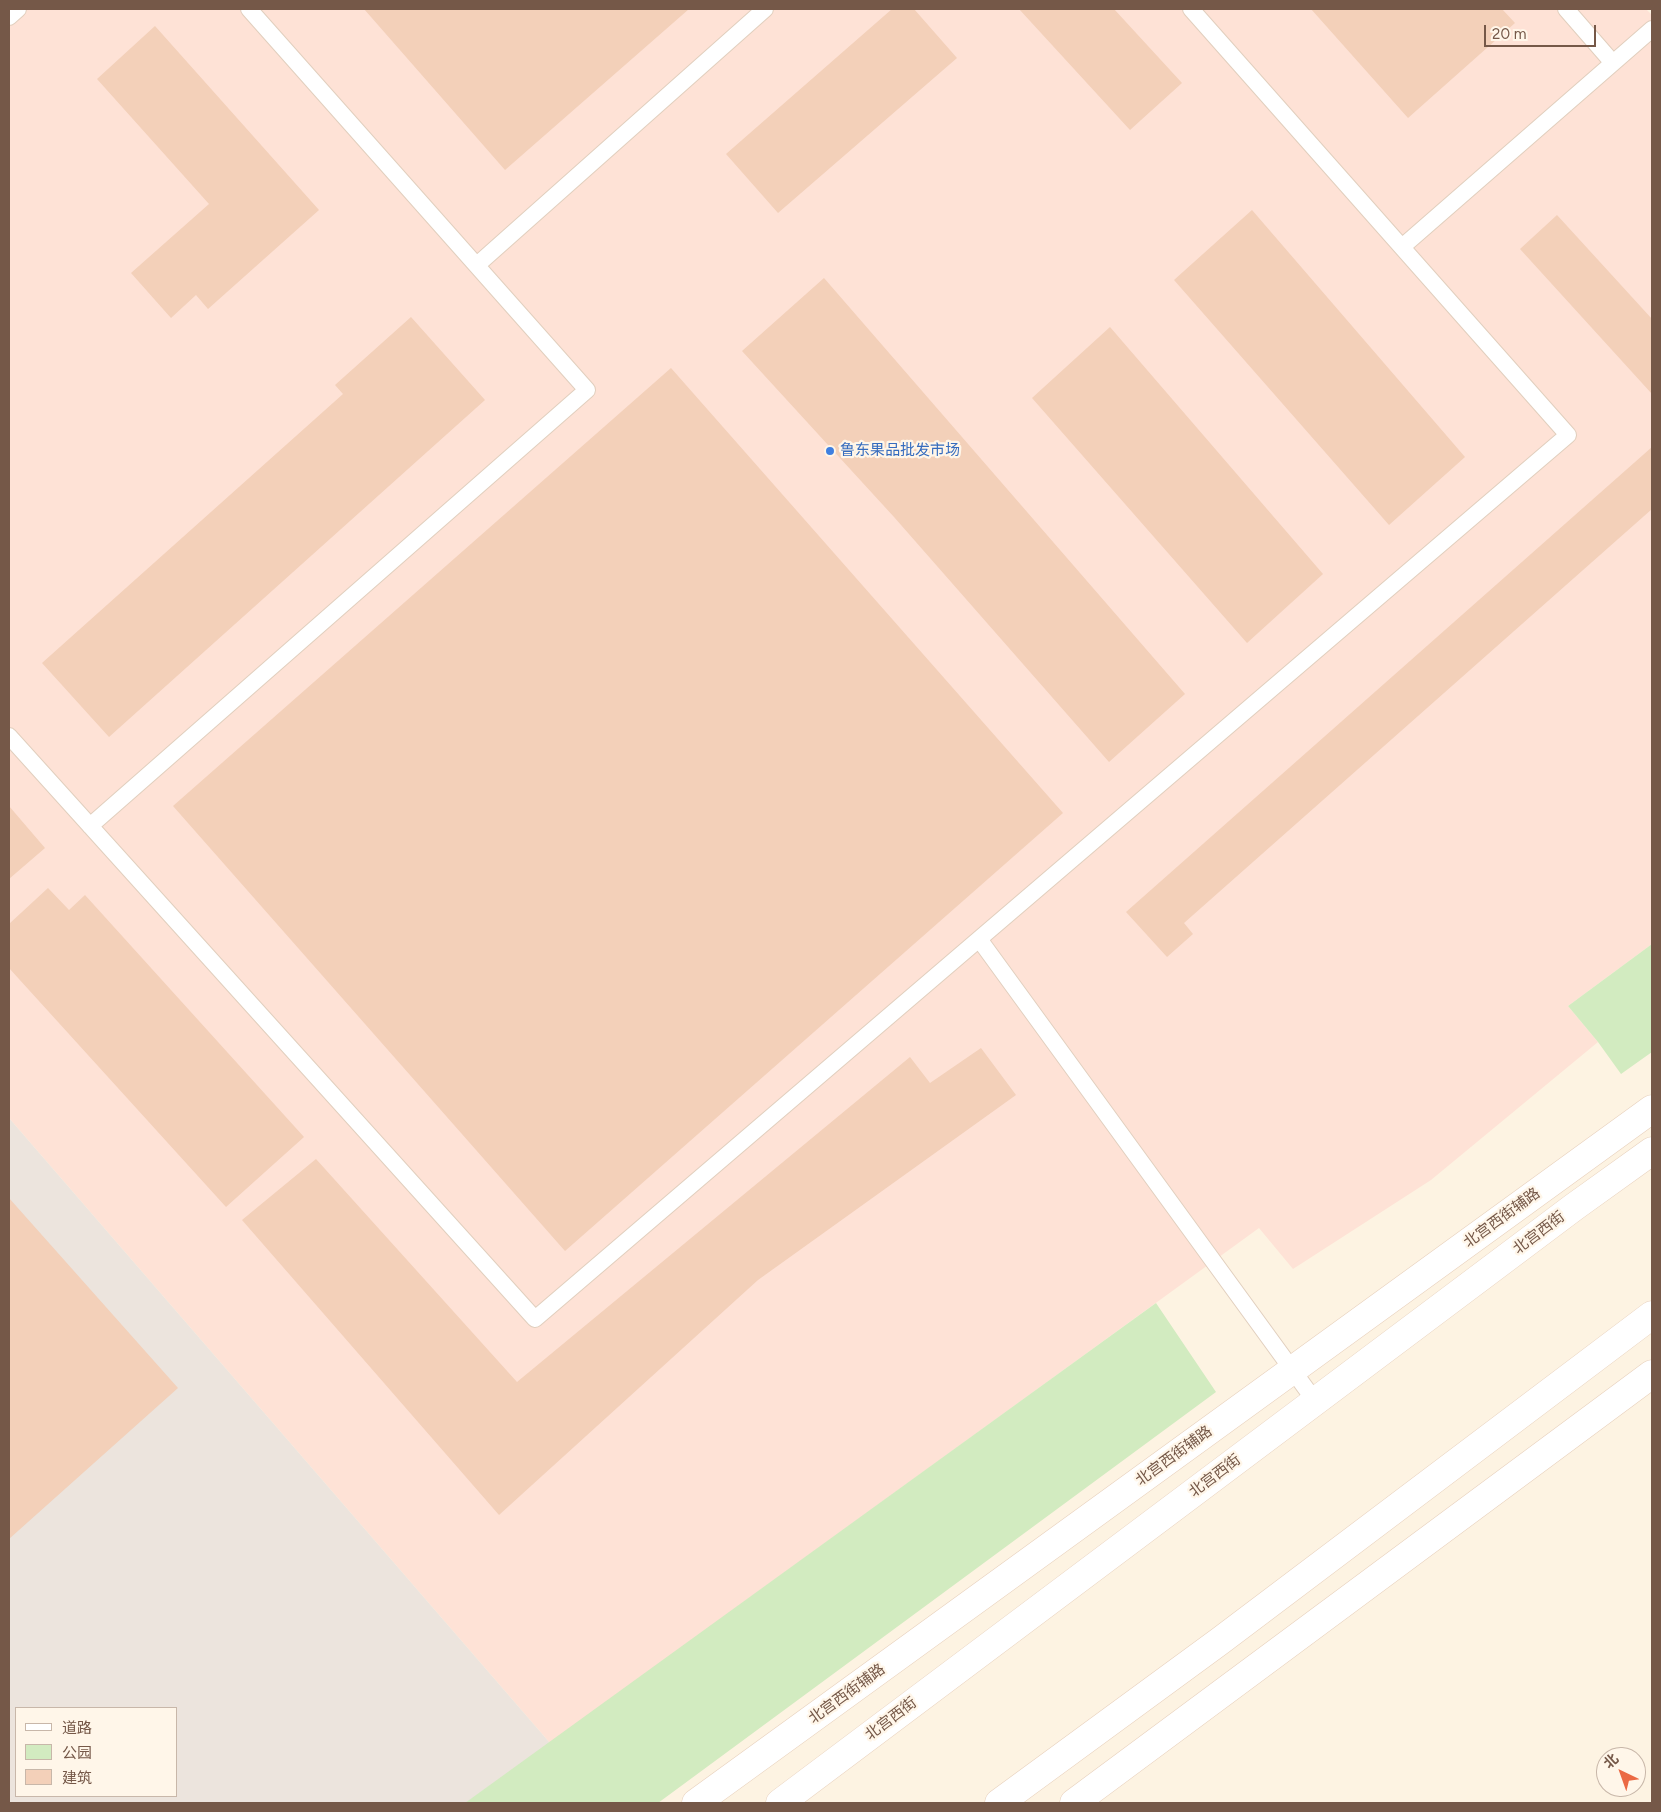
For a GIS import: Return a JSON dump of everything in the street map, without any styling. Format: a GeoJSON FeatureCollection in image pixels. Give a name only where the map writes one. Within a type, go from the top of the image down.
{"type":"FeatureCollection","features":[{"type":"Feature","properties":{"kind":"street","name":"北宫西街辅路"},"geometry":{"type":"LineString","coordinates":[[696,1803],[1652,1109]]}},
{"type":"Feature","properties":{"kind":"street","name":"北宫西街"},"geometry":{"type":"LineString","coordinates":[[780,1803],[1574,1207],[1652,1151]]}},
{"type":"Feature","properties":{"kind":"street"},"geometry":{"type":"LineString","coordinates":[[999,1803],[1228,1635],[1652,1315]]}},
{"type":"Feature","properties":{"kind":"street"},"geometry":{"type":"LineString","coordinates":[[1074,1803],[1652,1374]]}},
{"type":"Feature","properties":{"kind":"lane"},"geometry":{"type":"LineString","coordinates":[[9,17],[18,9]]}},
{"type":"Feature","properties":{"kind":"lane"},"geometry":{"type":"LineString","coordinates":[[90,826],[587,390],[249,9]]}},
{"type":"Feature","properties":{"kind":"lane"},"geometry":{"type":"LineString","coordinates":[[477,266],[765,9]]}},
{"type":"Feature","properties":{"kind":"lane"},"geometry":{"type":"LineString","coordinates":[[9,736],[535,1319],[1568,435],[1191,9]]}},
{"type":"Feature","properties":{"kind":"lane"},"geometry":{"type":"LineString","coordinates":[[1566,9],[1613,63]]}},
{"type":"Feature","properties":{"kind":"lane"},"geometry":{"type":"LineString","coordinates":[[1402,247],[1652,29]]}},
{"type":"Feature","properties":{"kind":"lane"},"geometry":{"type":"LineString","coordinates":[[978,939],[1315,1401]]}},
{"type":"Feature","properties":{"kind":"shaded area","name":"鲁东果品批发市场"},"geometry":{"type":"Polygon","coordinates":[[[9,9],[1646,9],[1652,15],[1652,944],[1568,1006],[1598,1042],[1431,1180],[1293,1269],[1259,1228],[550,1743],[9,1118],[9,9]]]}},
{"type":"Feature","properties":{"kind":"shaded area"},"geometry":{"type":"Polygon","coordinates":[[[9,1118],[550,1743],[466,1803],[9,1803],[9,1118]]]}},
{"type":"Feature","properties":{"kind":"green space"},"geometry":{"type":"Polygon","coordinates":[[[1652,944],[1652,1052],[1621,1074],[1598,1042],[1568,1006],[1652,944]]]}},
{"type":"Feature","properties":{"kind":"green space"},"geometry":{"type":"Polygon","coordinates":[[[1156,1303],[1216,1392],[658,1803],[465,1803],[1156,1303]]]}},
{"type":"Feature","properties":{"kind":"building"},"geometry":{"type":"Polygon","coordinates":[[[364,9],[689,9],[505,170],[364,9]]]}},
{"type":"Feature","properties":{"kind":"building"},"geometry":{"type":"Polygon","coordinates":[[[892,9],[914,9],[957,58],[778,213],[726,154],[892,9]]]}},
{"type":"Feature","properties":{"kind":"building"},"geometry":{"type":"Polygon","coordinates":[[[1019,9],[1114,9],[1182,83],[1130,130],[1019,9]]]}},
{"type":"Feature","properties":{"kind":"building"},"geometry":{"type":"Polygon","coordinates":[[[1311,9],[1502,9],[1515,23],[1408,118],[1311,9]]]}},
{"type":"Feature","properties":{"kind":"building"},"geometry":{"type":"Polygon","coordinates":[[[155,26],[319,210],[208,309],[196,295],[171,318],[131,273],[209,204],[97,79],[155,26]]]}},
{"type":"Feature","properties":{"kind":"building"},"geometry":{"type":"Polygon","coordinates":[[[1252,210],[1465,457],[1389,525],[1174,280],[1252,210]]]}},
{"type":"Feature","properties":{"kind":"building"},"geometry":{"type":"Polygon","coordinates":[[[1557,215],[1652,319],[1652,394],[1520,249],[1557,215]]]}},
{"type":"Feature","properties":{"kind":"building"},"geometry":{"type":"Polygon","coordinates":[[[824,278],[1185,694],[1109,762],[894,517],[742,351],[824,278]]]}},
{"type":"Feature","properties":{"kind":"building"},"geometry":{"type":"Polygon","coordinates":[[[411,317],[485,400],[109,737],[42,663],[343,394],[335,385],[411,317]]]}},
{"type":"Feature","properties":{"kind":"building"},"geometry":{"type":"Polygon","coordinates":[[[1110,327],[1323,574],[1247,643],[1032,398],[1110,327]]]}},
{"type":"Feature","properties":{"kind":"building"},"geometry":{"type":"Polygon","coordinates":[[[671,368],[1063,813],[565,1251],[173,806],[671,368]]]}},
{"type":"Feature","properties":{"kind":"building"},"geometry":{"type":"Polygon","coordinates":[[[1652,447],[1652,509],[1184,923],[1193,934],[1167,957],[1126,912],[1652,447]]]}},
{"type":"Feature","properties":{"kind":"building"},"geometry":{"type":"Polygon","coordinates":[[[9,806],[45,848],[9,879],[9,806]]]}},
{"type":"Feature","properties":{"kind":"building"},"geometry":{"type":"Polygon","coordinates":[[[48,888],[69,910],[85,895],[304,1137],[226,1207],[9,968],[9,924],[48,888]]]}},
{"type":"Feature","properties":{"kind":"building"},"geometry":{"type":"Polygon","coordinates":[[[981,1048],[1016,1095],[758,1280],[499,1515],[242,1220],[316,1159],[517,1382],[910,1057],[930,1083],[981,1048]]]}},
{"type":"Feature","properties":{"kind":"building"},"geometry":{"type":"Polygon","coordinates":[[[9,1198],[178,1388],[9,1539],[9,1198]]]}},
{"type":"Feature","properties":{"kind":"place","name":"鲁东果品批发市场"},"geometry":{"type":"Point","coordinates":[830,451]}}]}
